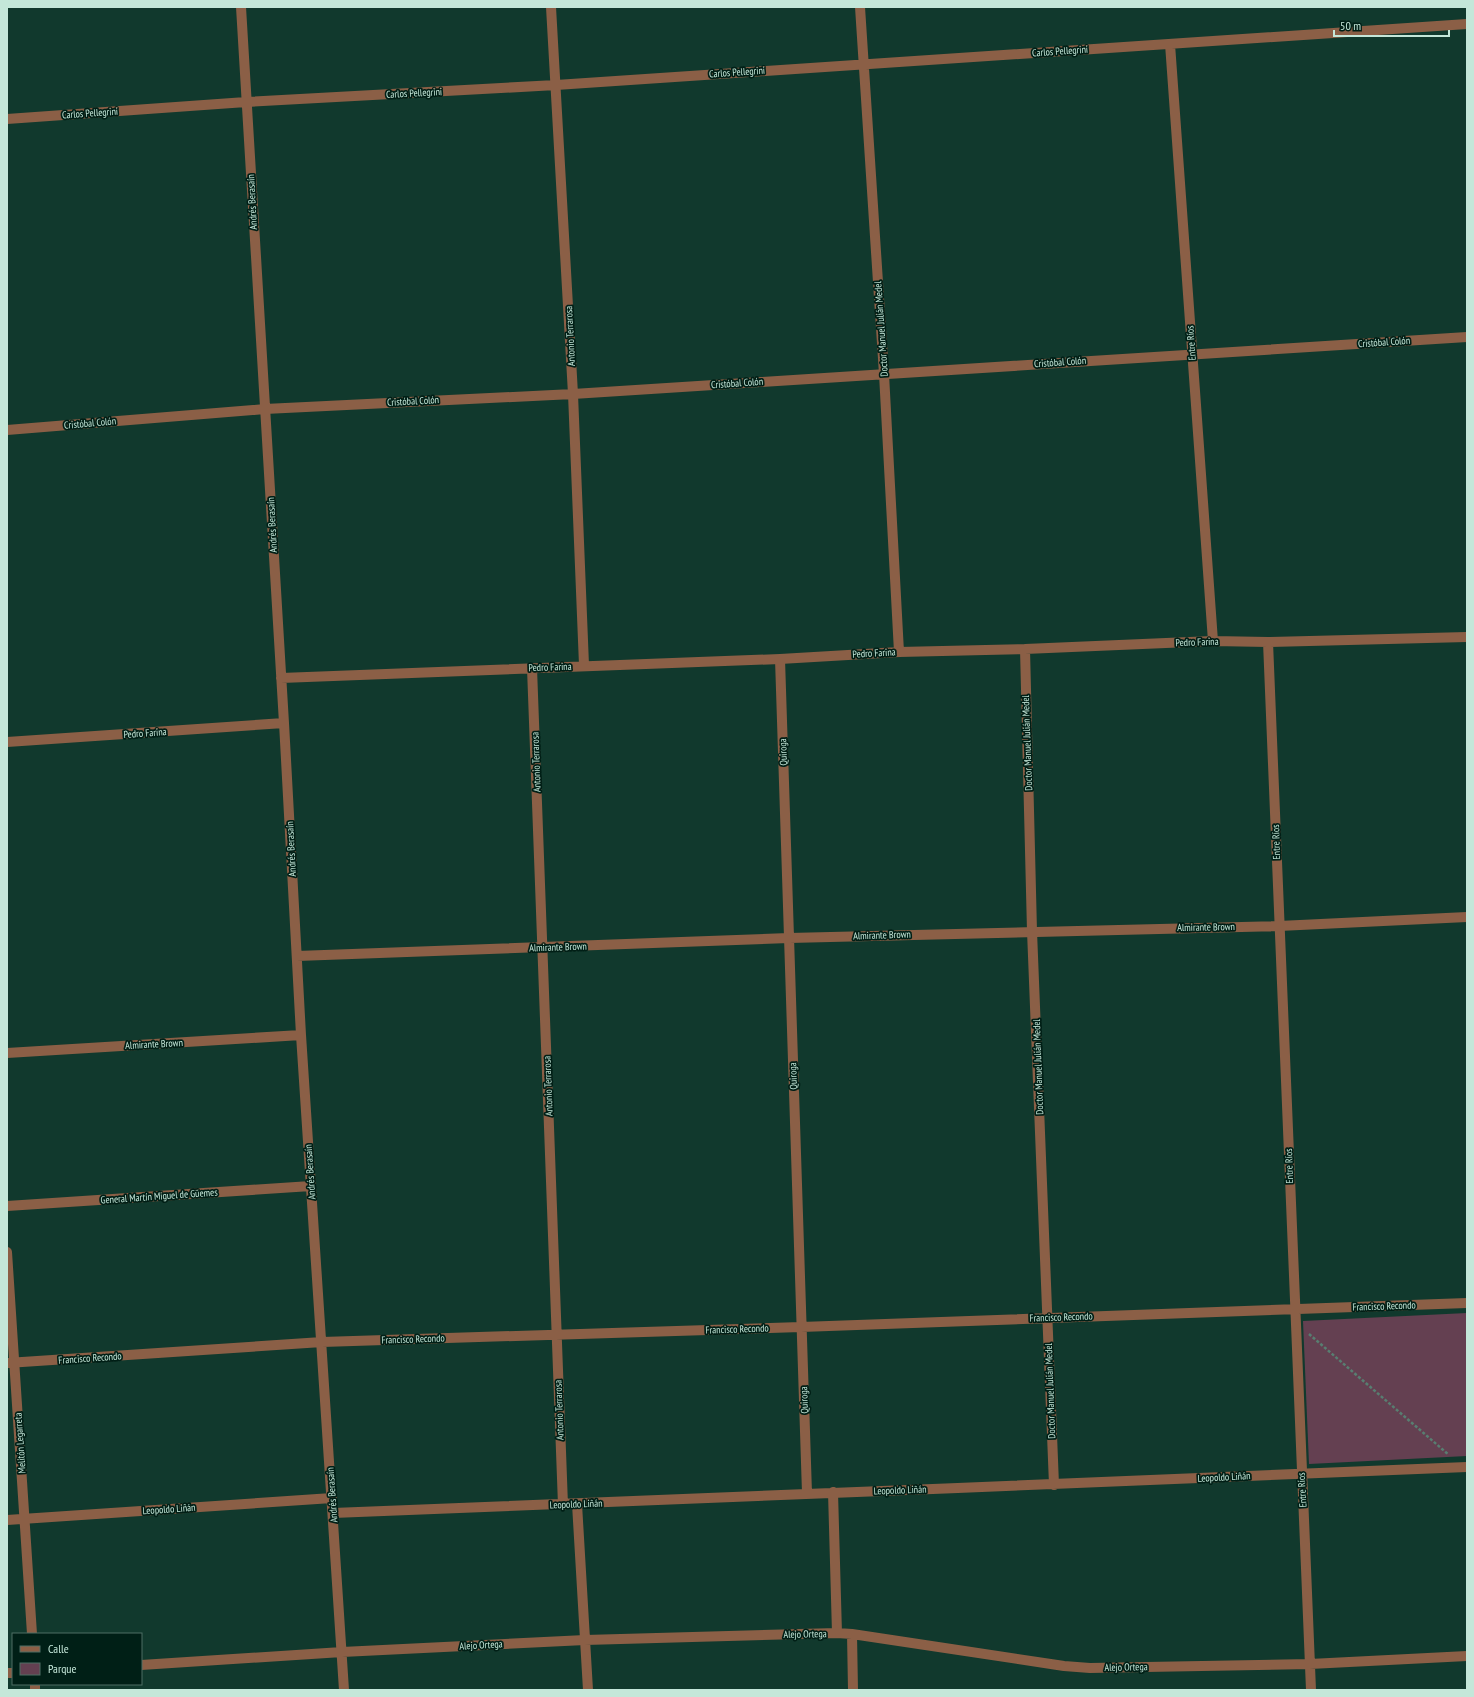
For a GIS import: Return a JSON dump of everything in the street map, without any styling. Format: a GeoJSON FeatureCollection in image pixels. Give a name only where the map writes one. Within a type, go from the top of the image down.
{"type":"FeatureCollection","features":[{"type":"Feature","properties":{"kind":"street","name":"Andrés Berasaín"},"geometry":{"type":"LineString","coordinates":[[241,7],[284,723],[301,1035],[344,1690]]}},
{"type":"Feature","properties":{"kind":"street","name":"Antonio Terrarosa"},"geometry":{"type":"LineString","coordinates":[[551,7],[573,394],[584,665]]}},
{"type":"Feature","properties":{"kind":"street","name":"Doctor Manuel Julián Medel"},"geometry":{"type":"LineString","coordinates":[[860,7],[884,374],[899,652]]}},
{"type":"Feature","properties":{"kind":"street","name":"Carlos Pellegrini"},"geometry":{"type":"LineString","coordinates":[[7,119],[246,102],[556,85],[1467,24]]}},
{"type":"Feature","properties":{"kind":"street","name":"Entre Ríos"},"geometry":{"type":"LineString","coordinates":[[1170,44],[1212,641]]}},
{"type":"Feature","properties":{"kind":"street","name":"Cristóbal Colón"},"geometry":{"type":"LineString","coordinates":[[7,430],[265,409],[573,394],[1467,336]]}},
{"type":"Feature","properties":{"kind":"street","name":"Pedro Farina"},"geometry":{"type":"LineString","coordinates":[[281,678],[584,665],[780,659],[899,652],[1025,649],[1212,641],[1268,642],[1467,637]]}},
{"type":"Feature","properties":{"kind":"street","name":"Entre Ríos"},"geometry":{"type":"LineString","coordinates":[[1268,642],[1294,1310],[1311,1690]]}},
{"type":"Feature","properties":{"kind":"street","name":"Doctor Manuel Julián Medel"},"geometry":{"type":"LineString","coordinates":[[1025,649],[1032,932],[1054,1485]]}},
{"type":"Feature","properties":{"kind":"street","name":"Quiroga"},"geometry":{"type":"LineString","coordinates":[[780,659],[807,1493]]}},
{"type":"Feature","properties":{"kind":"street","name":"Antonio Terrarosa"},"geometry":{"type":"LineString","coordinates":[[532,668],[544,948],[563,1505]]}},
{"type":"Feature","properties":{"kind":"street","name":"Pedro Farina"},"geometry":{"type":"LineString","coordinates":[[7,742],[284,723]]}},
{"type":"Feature","properties":{"kind":"street","name":"Almirante Brown"},"geometry":{"type":"LineString","coordinates":[[297,956],[789,938],[1279,926],[1467,918]]}},
{"type":"Feature","properties":{"kind":"street","name":"Almirante Brown"},"geometry":{"type":"LineString","coordinates":[[7,1053],[301,1035]]}},
{"type":"Feature","properties":{"kind":"street","name":"General Martín Miguel de Güemes"},"geometry":{"type":"LineString","coordinates":[[7,1206],[311,1186]]}},
{"type":"Feature","properties":{"kind":"street","name":"Melitón Legarreta"},"geometry":{"type":"LineString","coordinates":[[7,1252],[10,1363],[25,1519],[32,1633]]}},
{"type":"Feature","properties":{"kind":"street","name":"Francisco Recondo"},"geometry":{"type":"LineString","coordinates":[[10,1363],[322,1342],[801,1328],[1467,1303]]}},
{"type":"Feature","properties":{"kind":"street","name":"Leopoldo Liñán"},"geometry":{"type":"LineString","coordinates":[[333,1513],[563,1505],[807,1493],[1054,1485],[1301,1473],[1465,1468]]}},
{"type":"Feature","properties":{"kind":"street"},"geometry":{"type":"LineString","coordinates":[[833,1492],[837,1633]]}},
{"type":"Feature","properties":{"kind":"street","name":"Leopoldo Liñán"},"geometry":{"type":"LineString","coordinates":[[7,1520],[332,1498]]}},
{"type":"Feature","properties":{"kind":"street"},"geometry":{"type":"LineString","coordinates":[[577,1504],[588,1690]]}},
{"type":"Feature","properties":{"kind":"street","name":"Alejo Ortega"},"geometry":{"type":"LineString","coordinates":[[142,1665],[342,1652],[585,1640],[837,1633],[1077,1667],[1310,1664],[1467,1656]]}},
{"type":"Feature","properties":{"kind":"street"},"geometry":{"type":"LineString","coordinates":[[852,1634],[853,1690]]}},
{"type":"Feature","properties":{"kind":"path"},"geometry":{"type":"LineString","coordinates":[[1295,1322],[1465,1468]]}},
{"type":"Feature","properties":{"kind":"green space"},"geometry":{"type":"Polygon","coordinates":[[[1467,1313],[1467,1456],[1309,1464],[1303,1321],[1467,1313]]]}}]}
